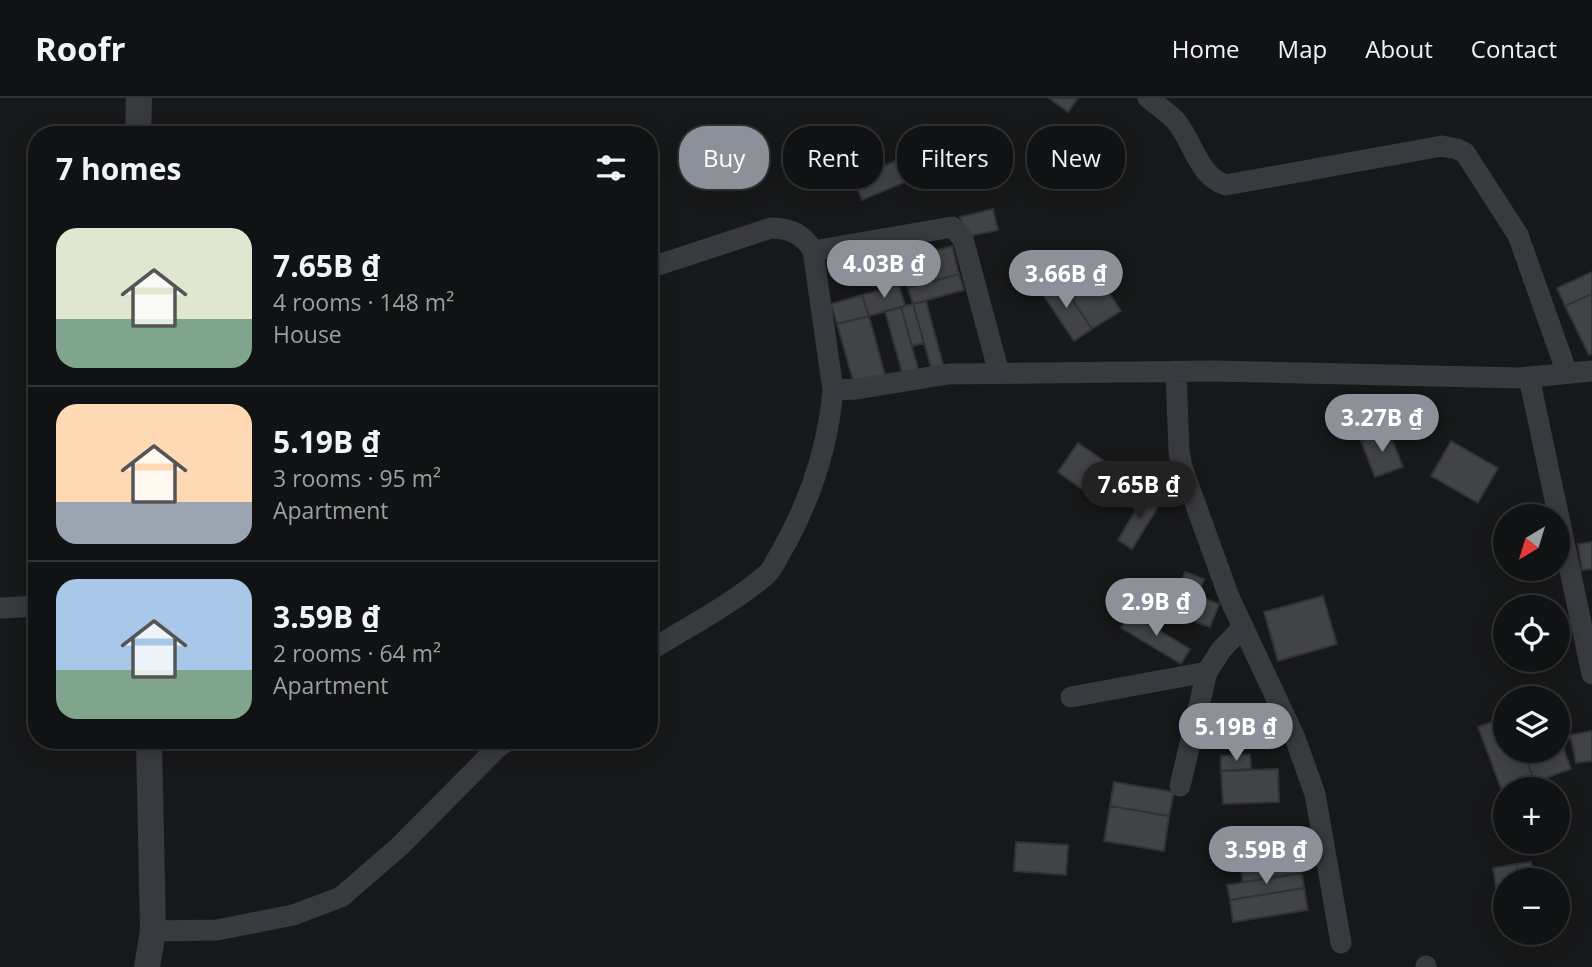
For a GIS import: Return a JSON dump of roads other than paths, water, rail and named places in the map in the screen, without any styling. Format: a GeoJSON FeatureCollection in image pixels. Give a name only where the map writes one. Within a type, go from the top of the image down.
{"type":"FeatureCollection","features":[{"type":"Feature","properties":{"kind":"street"},"geometry":{"type":"LineString","coordinates":[[138,126],[139,98]]}},
{"type":"Feature","properties":{"kind":"street"},"geometry":{"type":"LineString","coordinates":[[1148,98],[1174,118],[1209,178],[1222,184],[1442,146],[1465,153],[1518,235],[1567,373]]}},
{"type":"Feature","properties":{"kind":"street"},"geometry":{"type":"LineString","coordinates":[[658,265],[771,228],[783,228],[796,233],[808,242],[813,251],[833,390],[831,415],[816,475],[795,527],[769,573],[658,645]]}},
{"type":"Feature","properties":{"kind":"street"},"geometry":{"type":"LineString","coordinates":[[813,251],[952,228],[957,230],[963,239],[999,373]]}},
{"type":"Feature","properties":{"kind":"street"},"geometry":{"type":"LineString","coordinates":[[833,390],[857,389],[948,374],[1176,371],[1529,377],[1592,371]]}},
{"type":"Feature","properties":{"kind":"street"},"geometry":{"type":"LineString","coordinates":[[1176,371],[1180,460],[1229,597],[1295,738],[1315,794],[1341,943]]}},
{"type":"Feature","properties":{"kind":"street"},"geometry":{"type":"LineString","coordinates":[[1529,377],[1592,674]]}},
{"type":"Feature","properties":{"kind":"street"},"geometry":{"type":"LineString","coordinates":[[0,608],[28,606]]}},
{"type":"Feature","properties":{"kind":"street"},"geometry":{"type":"LineString","coordinates":[[1180,786],[1207,672],[1221,650],[1243,627]]}},
{"type":"Feature","properties":{"kind":"street"},"geometry":{"type":"LineString","coordinates":[[1071,697],[1207,672]]}},
{"type":"Feature","properties":{"kind":"street"},"geometry":{"type":"LineString","coordinates":[[147,967],[153,931],[149,749]]}},
{"type":"Feature","properties":{"kind":"street"},"geometry":{"type":"LineString","coordinates":[[153,931],[217,930],[293,915],[341,897],[400,846],[496,749]]}}]}
